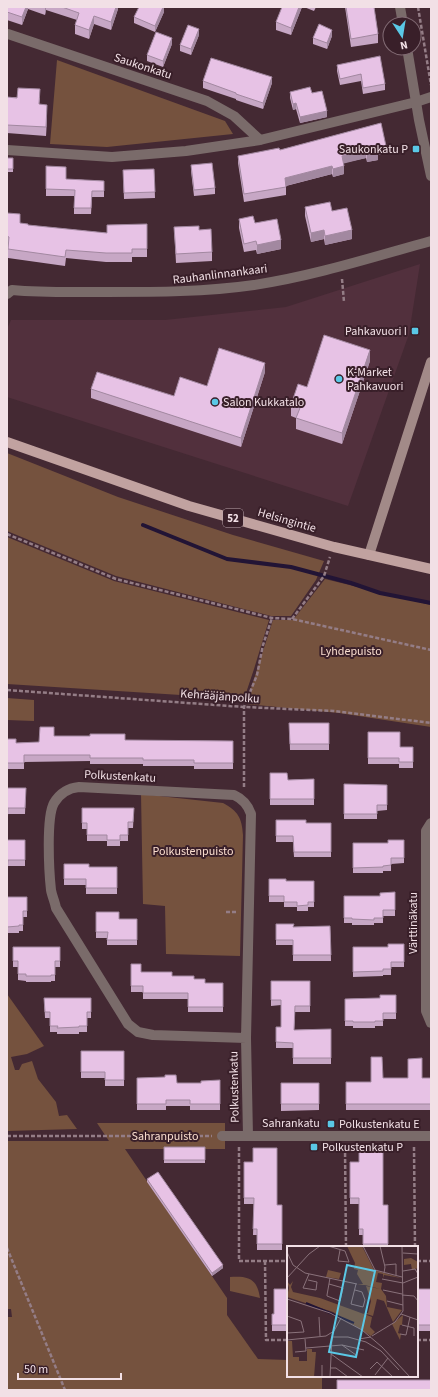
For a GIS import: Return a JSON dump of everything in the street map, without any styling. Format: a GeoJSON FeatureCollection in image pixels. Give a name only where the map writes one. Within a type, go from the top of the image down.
{"type":"FeatureCollection","features":[{"type":"Feature","properties":{"kind":"main road"},"geometry":{"type":"LineString","coordinates":[[369,555],[431,362]]}},
{"type":"Feature","properties":{"kind":"main road","name":"Helsingintie"},"geometry":{"type":"LineString","coordinates":[[7,442],[189,506],[334,547],[369,555]]}},
{"type":"Feature","properties":{"kind":"main road","name":"52"},"geometry":{"type":"LineString","coordinates":[[369,555],[431,569]]}},
{"type":"Feature","properties":{"kind":"street","name":"Saukonkatu"},"geometry":{"type":"LineString","coordinates":[[8,34],[207,101],[234,116],[260,140]]}},
{"type":"Feature","properties":{"kind":"street"},"geometry":{"type":"LineString","coordinates":[[408,56],[431,176]]}},
{"type":"Feature","properties":{"kind":"street"},"geometry":{"type":"LineString","coordinates":[[7,150],[112,157],[186,151],[260,140],[431,97]]}},
{"type":"Feature","properties":{"kind":"street","name":"Rauhanlinnankaari"},"geometry":{"type":"LineString","coordinates":[[9,291],[170,292],[195,291],[255,284],[339,266],[431,241]]}},
{"type":"Feature","properties":{"kind":"street","name":"Polkustenkatu"},"geometry":{"type":"LineString","coordinates":[[243,1136],[246,1038],[251,814],[248,807],[239,797],[234,795],[79,787],[69,788],[60,795],[54,803],[50,813],[52,892],[56,908],[128,1024],[138,1032],[153,1035],[246,1038]]}},
{"type":"Feature","properties":{"kind":"street","name":"Värttinäkatu"},"geometry":{"type":"LineString","coordinates":[[431,823],[426,831],[426,1011],[431,1023]]}},
{"type":"Feature","properties":{"kind":"street","name":"Sahrankatu"},"geometry":{"type":"LineString","coordinates":[[222,1136],[431,1136]]}},
{"type":"Feature","properties":{"kind":"path"},"geometry":{"type":"LineString","coordinates":[[418,7],[431,85]]}},
{"type":"Feature","properties":{"kind":"path"},"geometry":{"type":"LineString","coordinates":[[342,279],[344,302]]}},
{"type":"Feature","properties":{"kind":"path"},"geometry":{"type":"LineString","coordinates":[[7,534],[116,579],[272,618],[292,619],[431,650]]}},
{"type":"Feature","properties":{"kind":"path"},"geometry":{"type":"LineString","coordinates":[[292,619],[324,576],[334,547]]}},
{"type":"Feature","properties":{"kind":"path"},"geometry":{"type":"LineString","coordinates":[[244,802],[244,707],[257,675],[263,646],[272,618]]}},
{"type":"Feature","properties":{"kind":"path","name":"Kehrääjänpolku"},"geometry":{"type":"LineString","coordinates":[[7,690],[244,707],[334,711],[431,723]]}},
{"type":"Feature","properties":{"kind":"path"},"geometry":{"type":"LineString","coordinates":[[7,1136],[222,1136]]}},
{"type":"Feature","properties":{"kind":"path"},"geometry":{"type":"LineString","coordinates":[[243,1136],[239,1261],[287,1261]]}},
{"type":"Feature","properties":{"kind":"path"},"geometry":{"type":"LineString","coordinates":[[345,1136],[346,1246]]}},
{"type":"Feature","properties":{"kind":"path"},"geometry":{"type":"LineString","coordinates":[[414,1136],[415,1246]]}},
{"type":"Feature","properties":{"kind":"path"},"geometry":{"type":"LineString","coordinates":[[7,1248],[65,1390]]}},
{"type":"Feature","properties":{"kind":"path"},"geometry":{"type":"LineString","coordinates":[[264,1261],[266,1340],[287,1340]]}},
{"type":"Feature","properties":{"kind":"path"},"geometry":{"type":"LineString","coordinates":[[418,1261],[431,1261]]}},
{"type":"Feature","properties":{"kind":"path"},"geometry":{"type":"LineString","coordinates":[[418,1340],[431,1340]]}},
{"type":"Feature","properties":{"kind":"shaded area"},"geometry":{"type":"Polygon","coordinates":[[[420,264],[409,334],[348,506],[7,397],[7,329],[11,320],[165,320],[286,307],[420,264]]]}},
{"type":"Feature","properties":{"kind":"green space"},"geometry":{"type":"Polygon","coordinates":[[[57,60],[225,121],[233,134],[107,147],[50,144],[57,60]]]}},
{"type":"Feature","properties":{"kind":"green space"},"geometry":{"type":"Polygon","coordinates":[[[7,453],[118,497],[233,535],[324,561],[316,580],[291,616],[271,616],[116,576],[7,531],[7,453]]]}},
{"type":"Feature","properties":{"kind":"green space"},"geometry":{"type":"Polygon","coordinates":[[[7,537],[114,581],[269,620],[244,699],[7,684],[7,537]]]}},
{"type":"Feature","properties":{"kind":"green space","name":"Lyhdepuisto"},"geometry":{"type":"Polygon","coordinates":[[[325,579],[431,605],[431,727],[339,713],[246,704],[273,620],[293,620],[325,579]]]}},
{"type":"Feature","properties":{"kind":"green space"},"geometry":{"type":"Polygon","coordinates":[[[7,698],[34,700],[34,721],[7,720],[7,698]]]}},
{"type":"Feature","properties":{"kind":"green space","name":"Polkustenpuisto"},"geometry":{"type":"Polygon","coordinates":[[[141,794],[223,803],[236,812],[242,824],[243,835],[240,956],[166,954],[165,906],[143,904],[141,794]]]}},
{"type":"Feature","properties":{"kind":"green space"},"geometry":{"type":"Polygon","coordinates":[[[7,994],[44,1046],[27,1054],[11,1057],[15,1070],[19,1070],[22,1064],[32,1061],[38,1079],[56,1102],[59,1116],[67,1115],[77,1129],[7,1131],[7,994]]]}},
{"type":"Feature","properties":{"kind":"green space","name":"Sahranpuisto"},"geometry":{"type":"Polygon","coordinates":[[[97,1123],[225,1123],[225,1149],[125,1149],[227,1298],[227,1315],[258,1359],[287,1360],[287,1377],[322,1377],[322,1390],[7,1390],[7,1317],[12,1317],[11,1309],[7,1309],[7,1141],[109,1141],[97,1123]]]}},
{"type":"Feature","properties":{"kind":"green space"},"geometry":{"type":"Polygon","coordinates":[[[230,1277],[247,1278],[254,1282],[259,1291],[260,1298],[230,1291],[230,1277]]]}},
{"type":"Feature","properties":{"kind":"building"},"geometry":{"type":"Polygon","coordinates":[[[7,7],[26,7],[22,17],[7,12],[7,7]]]}},
{"type":"Feature","properties":{"kind":"building"},"geometry":{"type":"Polygon","coordinates":[[[62,7],[116,7],[111,22],[94,16],[89,30],[75,25],[79,13],[62,7]]]}},
{"type":"Feature","properties":{"kind":"building"},"geometry":{"type":"Polygon","coordinates":[[[139,7],[163,7],[155,26],[134,17],[139,7]]]}},
{"type":"Feature","properties":{"kind":"building"},"geometry":{"type":"Polygon","coordinates":[[[282,7],[299,7],[291,28],[276,22],[282,7]]]}},
{"type":"Feature","properties":{"kind":"building"},"geometry":{"type":"Polygon","coordinates":[[[346,7],[374,7],[378,34],[351,39],[346,7]]]}},
{"type":"Feature","properties":{"kind":"building"},"geometry":{"type":"Polygon","coordinates":[[[319,24],[332,30],[327,43],[313,38],[319,24]]]}},
{"type":"Feature","properties":{"kind":"building"},"geometry":{"type":"Polygon","coordinates":[[[188,25],[199,29],[191,49],[180,45],[188,25]]]}},
{"type":"Feature","properties":{"kind":"building"},"geometry":{"type":"Polygon","coordinates":[[[156,32],[172,38],[163,61],[147,55],[156,32]]]}},
{"type":"Feature","properties":{"kind":"building"},"geometry":{"type":"Polygon","coordinates":[[[380,56],[385,84],[363,88],[361,74],[340,79],[337,65],[380,56]]]}},
{"type":"Feature","properties":{"kind":"building"},"geometry":{"type":"Polygon","coordinates":[[[211,58],[272,77],[263,103],[203,81],[211,58]]]}},
{"type":"Feature","properties":{"kind":"building"},"geometry":{"type":"Polygon","coordinates":[[[310,87],[312,93],[322,91],[327,111],[300,117],[296,103],[293,104],[290,92],[310,87]]]}},
{"type":"Feature","properties":{"kind":"building"},"geometry":{"type":"Polygon","coordinates":[[[18,88],[40,89],[39,104],[47,105],[46,127],[7,125],[7,97],[17,98],[18,88]]]}},
{"type":"Feature","properties":{"kind":"building"},"geometry":{"type":"Polygon","coordinates":[[[381,123],[386,146],[377,148],[378,152],[367,155],[366,150],[342,156],[344,166],[333,169],[332,166],[285,178],[286,187],[244,194],[238,156],[279,148],[280,150],[381,123]]]}},
{"type":"Feature","properties":{"kind":"building"},"geometry":{"type":"Polygon","coordinates":[[[7,158],[13,158],[13,169],[7,169],[7,158]]]}},
{"type":"Feature","properties":{"kind":"building"},"geometry":{"type":"Polygon","coordinates":[[[212,163],[215,188],[194,190],[191,165],[212,163]]]}},
{"type":"Feature","properties":{"kind":"building"},"geometry":{"type":"Polygon","coordinates":[[[46,166],[66,167],[66,179],[104,181],[104,191],[92,191],[91,208],[74,208],[75,190],[46,189],[46,166]]]}},
{"type":"Feature","properties":{"kind":"building"},"geometry":{"type":"Polygon","coordinates":[[[154,169],[155,192],[124,193],[123,170],[154,169]]]}},
{"type":"Feature","properties":{"kind":"building"},"geometry":{"type":"Polygon","coordinates":[[[330,202],[332,211],[347,208],[352,230],[325,236],[324,230],[311,233],[305,207],[330,202]]]}},
{"type":"Feature","properties":{"kind":"building"},"geometry":{"type":"Polygon","coordinates":[[[7,213],[20,214],[20,223],[28,225],[107,233],[107,225],[147,224],[147,249],[132,249],[132,253],[66,250],[65,257],[8,249],[9,237],[7,236],[7,213]]]}},
{"type":"Feature","properties":{"kind":"building"},"geometry":{"type":"Polygon","coordinates":[[[253,216],[255,223],[277,219],[281,240],[257,245],[256,241],[244,244],[239,219],[253,216]]]}},
{"type":"Feature","properties":{"kind":"building"},"geometry":{"type":"Polygon","coordinates":[[[199,226],[199,230],[211,229],[212,252],[176,254],[174,227],[199,226]]]}},
{"type":"Feature","properties":{"kind":"building","name":"K-Market Pahkavuori"},"geometry":{"type":"Polygon","coordinates":[[[324,335],[370,350],[342,433],[296,418],[300,408],[291,405],[298,384],[307,387],[324,335]]]}},
{"type":"Feature","properties":{"kind":"building","name":"Salon Kukkatalo"},"geometry":{"type":"Polygon","coordinates":[[[219,348],[265,363],[241,438],[91,389],[97,372],[174,396],[180,377],[207,386],[219,348]]]}},
{"type":"Feature","properties":{"kind":"building"},"geometry":{"type":"Polygon","coordinates":[[[289,723],[329,723],[329,744],[290,744],[289,723]]]}},
{"type":"Feature","properties":{"kind":"building"},"geometry":{"type":"Polygon","coordinates":[[[40,727],[54,727],[54,736],[125,734],[125,740],[233,741],[233,763],[194,763],[194,760],[143,760],[143,758],[90,758],[90,755],[24,755],[24,763],[7,763],[7,739],[16,739],[16,743],[39,742],[40,727]]]}},
{"type":"Feature","properties":{"kind":"building"},"geometry":{"type":"Polygon","coordinates":[[[368,732],[400,732],[400,747],[413,747],[413,762],[399,762],[399,758],[368,758],[368,732]]]}},
{"type":"Feature","properties":{"kind":"building"},"geometry":{"type":"Polygon","coordinates":[[[270,773],[287,773],[288,780],[314,779],[314,799],[270,799],[270,773]]]}},
{"type":"Feature","properties":{"kind":"building"},"geometry":{"type":"Polygon","coordinates":[[[344,784],[387,785],[387,805],[377,805],[377,814],[344,814],[344,784]]]}},
{"type":"Feature","properties":{"kind":"building"},"geometry":{"type":"Polygon","coordinates":[[[7,788],[26,788],[25,808],[8,808],[7,824],[7,788]]]}},
{"type":"Feature","properties":{"kind":"building"},"geometry":{"type":"Polygon","coordinates":[[[82,808],[134,808],[133,822],[128,822],[128,835],[120,835],[120,840],[107,840],[107,835],[87,835],[87,823],[82,823],[82,808]]]}},
{"type":"Feature","properties":{"kind":"building"},"geometry":{"type":"Polygon","coordinates":[[[276,820],[306,820],[306,823],[331,823],[331,852],[294,852],[293,836],[276,836],[276,820]]]}},
{"type":"Feature","properties":{"kind":"building"},"geometry":{"type":"Polygon","coordinates":[[[7,840],[25,840],[25,860],[8,860],[7,874],[7,840]]]}},
{"type":"Feature","properties":{"kind":"building"},"geometry":{"type":"Polygon","coordinates":[[[388,840],[404,840],[404,858],[391,858],[391,865],[383,867],[353,868],[353,843],[388,843],[388,840]]]}},
{"type":"Feature","properties":{"kind":"building"},"geometry":{"type":"Polygon","coordinates":[[[64,864],[89,864],[89,867],[117,867],[117,888],[86,888],[86,879],[64,879],[64,864]]]}},
{"type":"Feature","properties":{"kind":"building"},"geometry":{"type":"Polygon","coordinates":[[[269,879],[286,879],[286,881],[314,881],[314,902],[308,902],[308,905],[297,906],[297,902],[284,902],[284,896],[269,896],[269,879]]]}},
{"type":"Feature","properties":{"kind":"building"},"geometry":{"type":"Polygon","coordinates":[[[395,892],[395,910],[383,910],[383,918],[374,918],[374,920],[344,918],[344,896],[380,896],[380,893],[395,892]]]}},
{"type":"Feature","properties":{"kind":"building"},"geometry":{"type":"Polygon","coordinates":[[[7,897],[27,897],[27,911],[23,911],[23,925],[7,927],[7,897]]]}},
{"type":"Feature","properties":{"kind":"building"},"geometry":{"type":"Polygon","coordinates":[[[96,912],[119,912],[119,919],[137,919],[137,940],[107,940],[108,932],[96,932],[96,912]]]}},
{"type":"Feature","properties":{"kind":"building"},"geometry":{"type":"Polygon","coordinates":[[[276,924],[294,924],[293,927],[330,926],[331,955],[293,955],[293,940],[276,940],[276,924]]]}},
{"type":"Feature","properties":{"kind":"building"},"geometry":{"type":"Polygon","coordinates":[[[388,944],[404,944],[404,962],[391,962],[391,969],[383,969],[383,971],[353,972],[353,947],[388,947],[388,944]]]}},
{"type":"Feature","properties":{"kind":"building"},"geometry":{"type":"Polygon","coordinates":[[[13,947],[60,947],[60,961],[55,961],[55,975],[26,976],[26,974],[18,974],[18,961],[13,961],[13,947]]]}},
{"type":"Feature","properties":{"kind":"building"},"geometry":{"type":"Polygon","coordinates":[[[131,964],[141,964],[141,972],[172,972],[172,976],[194,976],[194,979],[205,979],[205,983],[223,983],[223,1007],[188,1007],[188,993],[143,993],[143,986],[131,986],[131,964]]]}},
{"type":"Feature","properties":{"kind":"building"},"geometry":{"type":"Polygon","coordinates":[[[271,981],[310,981],[310,1006],[295,1006],[294,1030],[331,1029],[331,1058],[293,1058],[293,1043],[276,1042],[276,1027],[281,1027],[281,1000],[271,1000],[271,981]]]}},
{"type":"Feature","properties":{"kind":"building"},"geometry":{"type":"Polygon","coordinates":[[[380,995],[396,995],[396,1013],[383,1013],[383,1021],[345,1021],[345,999],[380,998],[380,995]]]}},
{"type":"Feature","properties":{"kind":"building"},"geometry":{"type":"Polygon","coordinates":[[[44,998],[91,998],[91,1012],[87,1012],[87,1026],[57,1028],[58,1026],[50,1026],[50,1012],[45,1012],[44,998]]]}},
{"type":"Feature","properties":{"kind":"building"},"geometry":{"type":"Polygon","coordinates":[[[81,1051],[124,1051],[124,1080],[105,1080],[105,1072],[81,1072],[81,1051]]]}},
{"type":"Feature","properties":{"kind":"building"},"geometry":{"type":"Polygon","coordinates":[[[371,1057],[382,1057],[383,1078],[408,1078],[408,1059],[422,1058],[422,1078],[431,1078],[431,1104],[346,1104],[346,1082],[371,1082],[371,1057]]]}},
{"type":"Feature","properties":{"kind":"building"},"geometry":{"type":"Polygon","coordinates":[[[165,1075],[176,1075],[177,1083],[201,1083],[201,1081],[220,1080],[220,1104],[190,1104],[190,1100],[166,1100],[166,1104],[137,1104],[137,1078],[165,1077],[165,1075]]]}},
{"type":"Feature","properties":{"kind":"building"},"geometry":{"type":"Polygon","coordinates":[[[281,1083],[319,1083],[319,1104],[281,1104],[281,1083]]]}},
{"type":"Feature","properties":{"kind":"building"},"geometry":{"type":"Polygon","coordinates":[[[164,1147],[205,1147],[205,1160],[164,1160],[164,1147]]]}},
{"type":"Feature","properties":{"kind":"building"},"geometry":{"type":"Polygon","coordinates":[[[383,1147],[383,1205],[388,1205],[388,1244],[363,1244],[363,1229],[359,1229],[359,1198],[350,1198],[350,1162],[359,1162],[359,1148],[383,1147]]]}},
{"type":"Feature","properties":{"kind":"building"},"geometry":{"type":"Polygon","coordinates":[[[253,1148],[277,1148],[277,1205],[282,1205],[282,1244],[257,1244],[257,1229],[253,1229],[254,1198],[244,1198],[244,1162],[253,1162],[253,1148]]]}},
{"type":"Feature","properties":{"kind":"building"},"geometry":{"type":"Polygon","coordinates":[[[158,1172],[223,1265],[212,1273],[147,1179],[158,1172]]]}},
{"type":"Feature","properties":{"kind":"building"},"geometry":{"type":"Polygon","coordinates":[[[274,1289],[287,1289],[287,1325],[272,1325],[272,1314],[274,1314],[274,1289]]]}},
{"type":"Feature","properties":{"kind":"building"},"geometry":{"type":"Polygon","coordinates":[[[418,1289],[431,1289],[431,1325],[418,1325],[418,1289]]]}},
{"type":"Feature","properties":{"kind":"building"},"geometry":{"type":"Polygon","coordinates":[[[337,1380],[431,1380],[431,1390],[337,1390],[337,1380]]]}},
{"type":"Feature","properties":{"kind":"waterway"},"geometry":{"type":"LineString","coordinates":[[143,525],[227,559],[291,567],[351,583],[380,593],[431,603]]}},
{"type":"Feature","properties":{"kind":"place","name":"Saukonkatu P"},"geometry":{"type":"Point","coordinates":[416,149]}},
{"type":"Feature","properties":{"kind":"place","name":"Pahkavuori I"},"geometry":{"type":"Point","coordinates":[415,331]}},
{"type":"Feature","properties":{"kind":"place","name":"K-Market Pahkavuori"},"geometry":{"type":"Point","coordinates":[339,379]}},
{"type":"Feature","properties":{"kind":"place","name":"Salon Kukkatalo"},"geometry":{"type":"Point","coordinates":[215,402]}},
{"type":"Feature","properties":{"kind":"place","name":"Polkustenkatu E"},"geometry":{"type":"Point","coordinates":[331,1124]}},
{"type":"Feature","properties":{"kind":"place","name":"Polkustenkatu P"},"geometry":{"type":"Point","coordinates":[314,1147]}}]}
